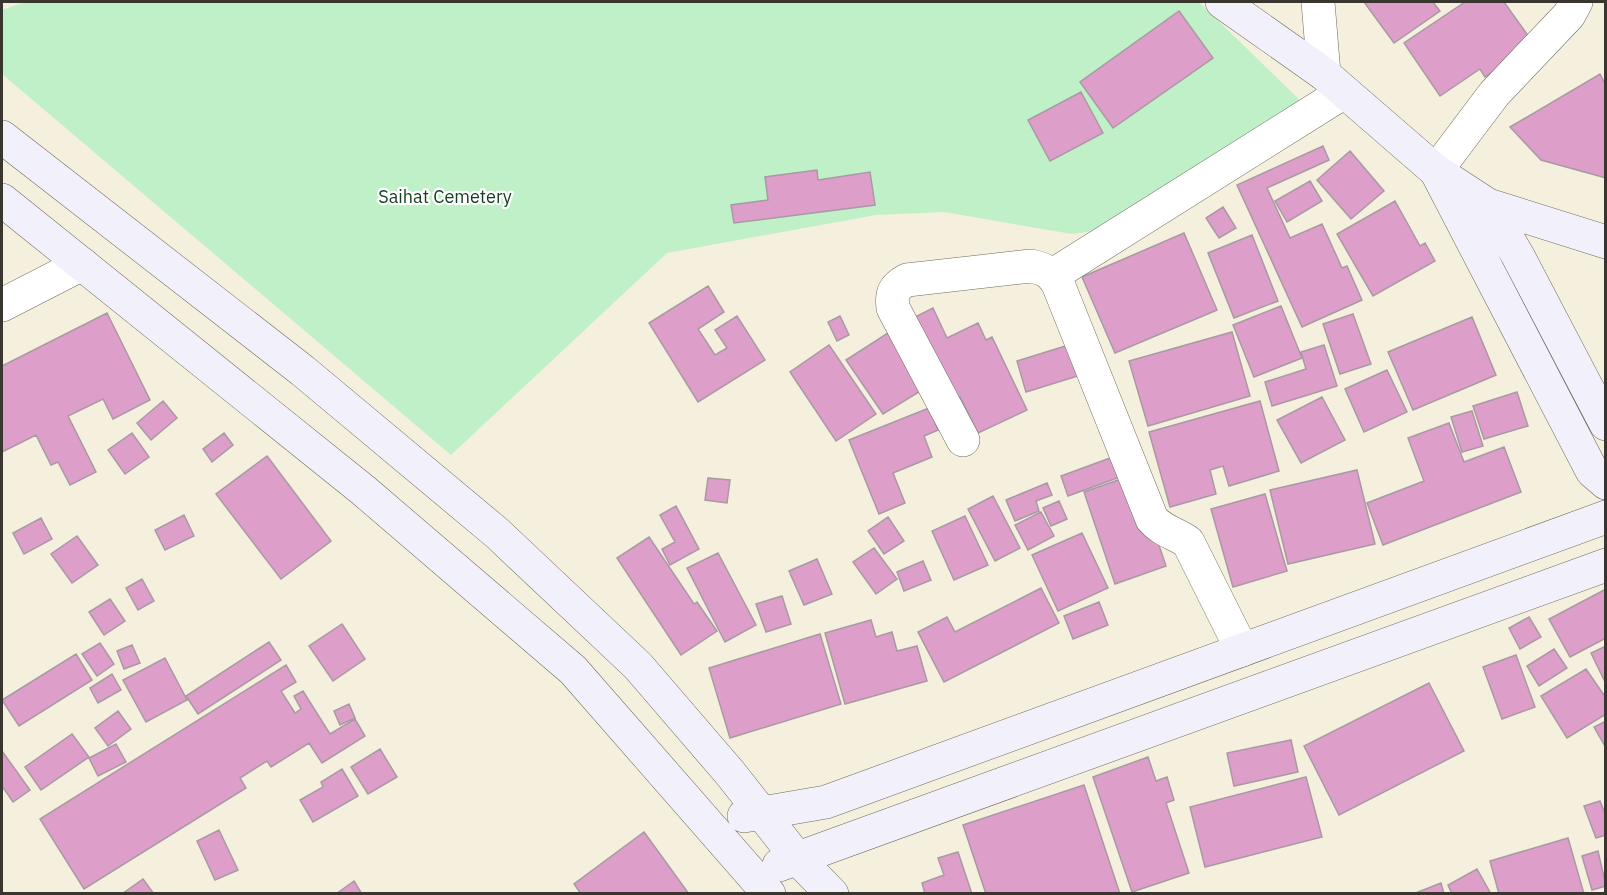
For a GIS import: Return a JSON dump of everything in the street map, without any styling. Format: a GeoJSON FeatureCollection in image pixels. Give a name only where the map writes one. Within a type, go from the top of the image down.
{"type":"FeatureCollection","features":[{"type":"Feature","properties":{"kind":"main road"},"geometry":{"type":"LineString","coordinates":[[1222,2],[1334,83],[1436,171],[1488,205],[1605,242]]}},
{"type":"Feature","properties":{"kind":"main road"},"geometry":{"type":"LineString","coordinates":[[2,137],[303,371],[497,533],[638,666],[797,858],[832,894]]}},
{"type":"Feature","properties":{"kind":"main road"},"geometry":{"type":"LineString","coordinates":[[1436,171],[1537,360],[1592,471],[1605,483]]}},
{"type":"Feature","properties":{"kind":"main road"},"geometry":{"type":"LineString","coordinates":[[2,200],[363,490],[573,670],[760,884],[797,858],[1605,566]]}},
{"type":"Feature","properties":{"kind":"main road"},"geometry":{"type":"LineString","coordinates":[[1488,205],[1518,256],[1605,424]]}},
{"type":"Feature","properties":{"kind":"main road"},"geometry":{"type":"LineString","coordinates":[[708,824],[826,802],[1605,517]]}},
{"type":"Feature","properties":{"kind":"street"},"geometry":{"type":"LineString","coordinates":[[1053,275],[1334,83],[1318,2]]}},
{"type":"Feature","properties":{"kind":"street"},"geometry":{"type":"LineString","coordinates":[[1436,171],[1494,94],[1569,15],[1576,2]]}},
{"type":"Feature","properties":{"kind":"street"},"geometry":{"type":"LineString","coordinates":[[2,305],[82,264]]}},
{"type":"Feature","properties":{"kind":"street"},"geometry":{"type":"LineString","coordinates":[[963,440],[893,308],[892,295],[896,286],[908,280],[1031,266],[1044,269],[1053,275],[1152,519],[1161,530],[1176,534],[1188,542],[1242,650]]}},
{"type":"Feature","properties":{"kind":"green space","name":"Saihat Cemetery"},"geometry":{"type":"Polygon","coordinates":[[[25,2],[1199,2],[1305,105],[1118,228],[1072,234],[944,212],[876,215],[667,253],[451,455],[2,74],[2,10],[25,2]]]}},
{"type":"Feature","properties":{"kind":"building"},"geometry":{"type":"Polygon","coordinates":[[[1364,2],[1433,2],[1440,11],[1394,43],[1364,2]]]}},
{"type":"Feature","properties":{"kind":"building"},"geometry":{"type":"Polygon","coordinates":[[[1465,2],[1504,2],[1534,44],[1485,77],[1480,69],[1440,96],[1404,43],[1465,2]]]}},
{"type":"Feature","properties":{"kind":"building"},"geometry":{"type":"Polygon","coordinates":[[[1179,11],[1213,58],[1113,128],[1080,82],[1179,11]]]}},
{"type":"Feature","properties":{"kind":"building"},"geometry":{"type":"Polygon","coordinates":[[[1600,74],[1606,86],[1606,178],[1541,160],[1510,127],[1600,74]]]}},
{"type":"Feature","properties":{"kind":"building"},"geometry":{"type":"Polygon","coordinates":[[[1081,92],[1103,133],[1050,161],[1028,120],[1081,92]]]}},
{"type":"Feature","properties":{"kind":"building"},"geometry":{"type":"Polygon","coordinates":[[[1323,146],[1329,160],[1267,188],[1290,238],[1322,224],[1342,268],[1347,266],[1362,300],[1302,327],[1237,185],[1323,146]]]}},
{"type":"Feature","properties":{"kind":"building"},"geometry":{"type":"Polygon","coordinates":[[[1350,151],[1384,191],[1351,219],[1317,180],[1350,151]]]}},
{"type":"Feature","properties":{"kind":"building"},"geometry":{"type":"Polygon","coordinates":[[[817,170],[818,180],[870,172],[875,205],[734,223],[731,205],[768,200],[765,177],[817,170]]]}},
{"type":"Feature","properties":{"kind":"building"},"geometry":{"type":"Polygon","coordinates":[[[1310,181],[1322,201],[1287,222],[1275,201],[1310,181]]]}},
{"type":"Feature","properties":{"kind":"building"},"geometry":{"type":"Polygon","coordinates":[[[1395,201],[1420,246],[1425,243],[1435,261],[1373,296],[1337,234],[1395,201]]]}},
{"type":"Feature","properties":{"kind":"building"},"geometry":{"type":"Polygon","coordinates":[[[1223,207],[1236,228],[1219,238],[1206,218],[1223,207]]]}},
{"type":"Feature","properties":{"kind":"building"},"geometry":{"type":"Polygon","coordinates":[[[1184,233],[1217,310],[1115,353],[1082,277],[1184,233]]]}},
{"type":"Feature","properties":{"kind":"building"},"geometry":{"type":"Polygon","coordinates":[[[1252,235],[1278,301],[1234,318],[1208,253],[1252,235]]]}},
{"type":"Feature","properties":{"kind":"building"},"geometry":{"type":"Polygon","coordinates":[[[708,286],[724,312],[698,329],[715,355],[727,348],[715,330],[737,316],[765,360],[698,402],[649,323],[708,286]]]}},
{"type":"Feature","properties":{"kind":"building"},"geometry":{"type":"Polygon","coordinates":[[[1281,306],[1302,358],[1254,377],[1233,325],[1281,306]]]}},
{"type":"Feature","properties":{"kind":"building"},"geometry":{"type":"Polygon","coordinates":[[[933,308],[947,338],[978,323],[986,340],[992,337],[1027,410],[978,433],[960,397],[954,400],[915,317],[933,308]]]}},
{"type":"Feature","properties":{"kind":"building"},"geometry":{"type":"Polygon","coordinates":[[[107,313],[150,400],[113,419],[103,399],[68,416],[96,472],[70,485],[58,462],[51,465],[36,435],[2,452],[2,366],[107,313]]]}},
{"type":"Feature","properties":{"kind":"building"},"geometry":{"type":"Polygon","coordinates":[[[1353,314],[1371,364],[1340,374],[1323,324],[1353,314]]]}},
{"type":"Feature","properties":{"kind":"building"},"geometry":{"type":"Polygon","coordinates":[[[840,316],[849,335],[837,341],[828,322],[840,316]]]}},
{"type":"Feature","properties":{"kind":"building"},"geometry":{"type":"Polygon","coordinates":[[[1472,317],[1496,375],[1413,410],[1388,352],[1472,317]]]}},
{"type":"Feature","properties":{"kind":"building"},"geometry":{"type":"Polygon","coordinates":[[[891,331],[927,387],[883,414],[846,360],[891,331]]]}},
{"type":"Feature","properties":{"kind":"building"},"geometry":{"type":"Polygon","coordinates":[[[1232,332],[1250,396],[1148,426],[1129,361],[1232,332]]]}},
{"type":"Feature","properties":{"kind":"building"},"geometry":{"type":"Polygon","coordinates":[[[1075,343],[1084,374],[1026,392],[1017,361],[1075,343]]]}},
{"type":"Feature","properties":{"kind":"building"},"geometry":{"type":"Polygon","coordinates":[[[829,345],[876,414],[836,441],[790,372],[829,345]]]}},
{"type":"Feature","properties":{"kind":"building"},"geometry":{"type":"Polygon","coordinates":[[[1324,345],[1337,386],[1272,406],[1265,382],[1306,369],[1301,352],[1324,345]]]}},
{"type":"Feature","properties":{"kind":"building"},"geometry":{"type":"Polygon","coordinates":[[[1387,370],[1407,412],[1364,432],[1345,389],[1387,370]]]}},
{"type":"Feature","properties":{"kind":"building"},"geometry":{"type":"Polygon","coordinates":[[[1517,392],[1528,426],[1484,439],[1473,406],[1517,392]]]}},
{"type":"Feature","properties":{"kind":"building"},"geometry":{"type":"Polygon","coordinates":[[[1322,397],[1345,440],[1301,463],[1277,420],[1322,397]]]}},
{"type":"Feature","properties":{"kind":"building"},"geometry":{"type":"Polygon","coordinates":[[[163,401],[177,418],[151,440],[137,423],[163,401]]]}},
{"type":"Feature","properties":{"kind":"building"},"geometry":{"type":"Polygon","coordinates":[[[1260,401],[1279,471],[1229,486],[1223,466],[1210,470],[1216,494],[1170,507],[1149,432],[1260,401]]]}},
{"type":"Feature","properties":{"kind":"building"},"geometry":{"type":"Polygon","coordinates":[[[929,408],[938,430],[924,436],[932,457],[893,473],[905,503],[879,514],[849,440],[929,408]]]}},
{"type":"Feature","properties":{"kind":"building"},"geometry":{"type":"Polygon","coordinates":[[[1472,411],[1483,446],[1462,452],[1451,417],[1472,411]]]}},
{"type":"Feature","properties":{"kind":"building"},"geometry":{"type":"Polygon","coordinates":[[[1449,423],[1464,462],[1504,447],[1521,492],[1383,545],[1367,503],[1424,481],[1408,438],[1449,423]]]}},
{"type":"Feature","properties":{"kind":"building"},"geometry":{"type":"Polygon","coordinates":[[[132,433],[149,457],[125,474],[108,450],[132,433]]]}},
{"type":"Feature","properties":{"kind":"building"},"geometry":{"type":"Polygon","coordinates":[[[224,433],[233,445],[212,462],[203,449],[224,433]]]}},
{"type":"Feature","properties":{"kind":"building"},"geometry":{"type":"Polygon","coordinates":[[[1121,454],[1128,474],[1068,496],[1061,476],[1121,454]]]}},
{"type":"Feature","properties":{"kind":"building"},"geometry":{"type":"Polygon","coordinates":[[[267,456],[331,541],[281,579],[216,494],[267,456]]]}},
{"type":"Feature","properties":{"kind":"building"},"geometry":{"type":"Polygon","coordinates":[[[1357,470],[1375,544],[1288,564],[1270,490],[1357,470]]]}},
{"type":"Feature","properties":{"kind":"building"},"geometry":{"type":"Polygon","coordinates":[[[708,478],[730,480],[727,503],[705,500],[708,478]]]}},
{"type":"Feature","properties":{"kind":"building"},"geometry":{"type":"Polygon","coordinates":[[[1121,479],[1138,529],[1152,525],[1166,566],[1115,584],[1084,492],[1121,479]]]}},
{"type":"Feature","properties":{"kind":"building"},"geometry":{"type":"Polygon","coordinates":[[[1047,483],[1052,495],[1036,501],[1039,511],[1015,521],[1006,500],[1047,483]]]}},
{"type":"Feature","properties":{"kind":"building"},"geometry":{"type":"Polygon","coordinates":[[[1265,494],[1287,571],[1233,587],[1211,509],[1265,494]]]}},
{"type":"Feature","properties":{"kind":"building"},"geometry":{"type":"Polygon","coordinates":[[[993,496],[1020,548],[995,561],[968,509],[993,496]]]}},
{"type":"Feature","properties":{"kind":"building"},"geometry":{"type":"Polygon","coordinates":[[[1059,501],[1067,519],[1051,526],[1043,508],[1059,501]]]}},
{"type":"Feature","properties":{"kind":"building"},"geometry":{"type":"Polygon","coordinates":[[[676,506],[699,549],[670,565],[662,549],[675,542],[660,515],[676,506]]]}},
{"type":"Feature","properties":{"kind":"building"},"geometry":{"type":"Polygon","coordinates":[[[1041,512],[1054,536],[1028,550],[1015,525],[1041,512]]]}},
{"type":"Feature","properties":{"kind":"building"},"geometry":{"type":"Polygon","coordinates":[[[184,515],[194,536],[165,550],[155,530],[184,515]]]}},
{"type":"Feature","properties":{"kind":"building"},"geometry":{"type":"Polygon","coordinates":[[[965,516],[988,565],[954,580],[932,531],[965,516]]]}},
{"type":"Feature","properties":{"kind":"building"},"geometry":{"type":"Polygon","coordinates":[[[888,517],[904,541],[884,554],[868,531],[888,517]]]}},
{"type":"Feature","properties":{"kind":"building"},"geometry":{"type":"Polygon","coordinates":[[[41,518],[52,539],[24,554],[13,533],[41,518]]]}},
{"type":"Feature","properties":{"kind":"building"},"geometry":{"type":"Polygon","coordinates":[[[1082,533],[1108,588],[1058,611],[1032,555],[1082,533]]]}},
{"type":"Feature","properties":{"kind":"building"},"geometry":{"type":"Polygon","coordinates":[[[77,536],[98,565],[72,583],[51,554],[77,536]]]}},
{"type":"Feature","properties":{"kind":"building"},"geometry":{"type":"Polygon","coordinates":[[[649,537],[694,604],[697,602],[717,631],[681,655],[617,558],[649,537]]]}},
{"type":"Feature","properties":{"kind":"building"},"geometry":{"type":"Polygon","coordinates":[[[874,548],[897,579],[876,594],[853,562],[874,548]]]}},
{"type":"Feature","properties":{"kind":"building"},"geometry":{"type":"Polygon","coordinates":[[[718,553],[756,625],[725,642],[687,568],[718,553]]]}},
{"type":"Feature","properties":{"kind":"building"},"geometry":{"type":"Polygon","coordinates":[[[817,559],[832,594],[804,605],[789,571],[817,559]]]}},
{"type":"Feature","properties":{"kind":"building"},"geometry":{"type":"Polygon","coordinates":[[[923,561],[931,580],[904,591],[897,572],[923,561]]]}},
{"type":"Feature","properties":{"kind":"building"},"geometry":{"type":"Polygon","coordinates":[[[142,579],[154,601],[138,610],[126,588],[142,579]]]}},
{"type":"Feature","properties":{"kind":"building"},"geometry":{"type":"Polygon","coordinates":[[[1041,588],[1059,623],[944,682],[918,632],[947,617],[955,632],[1041,588]]]}},
{"type":"Feature","properties":{"kind":"building"},"geometry":{"type":"Polygon","coordinates":[[[1606,589],[1606,638],[1570,657],[1549,619],[1606,589]]]}},
{"type":"Feature","properties":{"kind":"building"},"geometry":{"type":"Polygon","coordinates":[[[782,596],[791,624],[766,632],[756,604],[782,596]]]}},
{"type":"Feature","properties":{"kind":"building"},"geometry":{"type":"Polygon","coordinates":[[[110,599],[125,621],[104,635],[89,612],[110,599]]]}},
{"type":"Feature","properties":{"kind":"building"},"geometry":{"type":"Polygon","coordinates":[[[1099,602],[1108,625],[1073,639],[1064,616],[1099,602]]]}},
{"type":"Feature","properties":{"kind":"building"},"geometry":{"type":"Polygon","coordinates":[[[1529,617],[1541,637],[1520,649],[1509,628],[1529,617]]]}},
{"type":"Feature","properties":{"kind":"building"},"geometry":{"type":"Polygon","coordinates":[[[871,620],[876,637],[892,632],[897,651],[917,646],[927,681],[845,704],[825,633],[871,620]]]}},
{"type":"Feature","properties":{"kind":"building"},"geometry":{"type":"Polygon","coordinates":[[[342,624],[365,659],[333,681],[309,646],[342,624]]]}},
{"type":"Feature","properties":{"kind":"building"},"geometry":{"type":"Polygon","coordinates":[[[820,634],[841,704],[730,738],[709,668],[820,634]]]}},
{"type":"Feature","properties":{"kind":"building"},"geometry":{"type":"Polygon","coordinates":[[[269,642],[281,660],[198,714],[186,696],[269,642]]]}},
{"type":"Feature","properties":{"kind":"building"},"geometry":{"type":"Polygon","coordinates":[[[100,643],[114,664],[97,676],[82,654],[100,643]]]}},
{"type":"Feature","properties":{"kind":"building"},"geometry":{"type":"Polygon","coordinates":[[[132,645],[140,663],[124,669],[117,651],[132,645]]]}},
{"type":"Feature","properties":{"kind":"building"},"geometry":{"type":"Polygon","coordinates":[[[1606,646],[1606,684],[1591,653],[1606,646]]]}},
{"type":"Feature","properties":{"kind":"building"},"geometry":{"type":"Polygon","coordinates":[[[1554,649],[1567,668],[1539,686],[1527,666],[1554,649]]]}},
{"type":"Feature","properties":{"kind":"building"},"geometry":{"type":"Polygon","coordinates":[[[76,654],[92,680],[19,726],[2,700],[76,654]]]}},
{"type":"Feature","properties":{"kind":"building"},"geometry":{"type":"Polygon","coordinates":[[[1516,655],[1535,707],[1502,719],[1483,667],[1516,655]]]}},
{"type":"Feature","properties":{"kind":"building"},"geometry":{"type":"Polygon","coordinates":[[[165,658],[187,700],[146,722],[123,680],[165,658]]]}},
{"type":"Feature","properties":{"kind":"building"},"geometry":{"type":"Polygon","coordinates":[[[286,665],[296,682],[281,691],[295,713],[301,709],[294,696],[303,691],[330,734],[355,719],[365,736],[322,763],[309,743],[271,767],[267,761],[240,778],[246,788],[84,889],[40,819],[286,665]]]}},
{"type":"Feature","properties":{"kind":"building"},"geometry":{"type":"Polygon","coordinates":[[[1586,669],[1606,698],[1606,714],[1567,738],[1541,696],[1586,669]]]}},
{"type":"Feature","properties":{"kind":"building"},"geometry":{"type":"Polygon","coordinates":[[[112,674],[121,690],[98,703],[90,688],[112,674]]]}},
{"type":"Feature","properties":{"kind":"building"},"geometry":{"type":"Polygon","coordinates":[[[1429,683],[1464,751],[1339,815],[1304,746],[1429,683]]]}},
{"type":"Feature","properties":{"kind":"building"},"geometry":{"type":"Polygon","coordinates":[[[349,704],[355,718],[340,725],[334,711],[349,704]]]}},
{"type":"Feature","properties":{"kind":"building"},"geometry":{"type":"Polygon","coordinates":[[[118,711],[131,729],[108,746],[95,728],[118,711]]]}},
{"type":"Feature","properties":{"kind":"building"},"geometry":{"type":"Polygon","coordinates":[[[1606,721],[1606,748],[1594,727],[1606,721]]]}},
{"type":"Feature","properties":{"kind":"building"},"geometry":{"type":"Polygon","coordinates":[[[72,734],[89,757],[41,790],[25,767],[72,734]]]}},
{"type":"Feature","properties":{"kind":"building"},"geometry":{"type":"Polygon","coordinates":[[[1291,740],[1298,772],[1234,786],[1227,753],[1291,740]]]}},
{"type":"Feature","properties":{"kind":"building"},"geometry":{"type":"Polygon","coordinates":[[[116,744],[126,762],[98,776],[89,758],[116,744]]]}},
{"type":"Feature","properties":{"kind":"building"},"geometry":{"type":"Polygon","coordinates":[[[380,749],[397,777],[368,794],[351,767],[380,749]]]}},
{"type":"Feature","properties":{"kind":"building"},"geometry":{"type":"Polygon","coordinates":[[[2,751],[30,790],[13,802],[2,786],[2,751]]]}},
{"type":"Feature","properties":{"kind":"building"},"geometry":{"type":"Polygon","coordinates":[[[1148,757],[1156,781],[1167,777],[1174,800],[1166,803],[1189,873],[1132,892],[1093,777],[1148,757]]]}},
{"type":"Feature","properties":{"kind":"building"},"geometry":{"type":"Polygon","coordinates":[[[342,769],[358,796],[313,822],[300,800],[323,787],[321,782],[342,769]]]}},
{"type":"Feature","properties":{"kind":"building"},"geometry":{"type":"Polygon","coordinates":[[[1306,777],[1322,837],[1205,867],[1190,807],[1306,777]]]}},
{"type":"Feature","properties":{"kind":"building"},"geometry":{"type":"Polygon","coordinates":[[[1084,785],[1120,894],[986,894],[963,825],[1084,785]]]}},
{"type":"Feature","properties":{"kind":"building"},"geometry":{"type":"Polygon","coordinates":[[[1600,801],[1606,816],[1606,835],[1596,838],[1584,806],[1600,801]]]}},
{"type":"Feature","properties":{"kind":"building"},"geometry":{"type":"Polygon","coordinates":[[[219,830],[238,870],[215,880],[197,841],[219,830]]]}},
{"type":"Feature","properties":{"kind":"building"},"geometry":{"type":"Polygon","coordinates":[[[644,832],[689,894],[581,894],[574,884],[644,832]]]}},
{"type":"Feature","properties":{"kind":"building"},"geometry":{"type":"Polygon","coordinates":[[[1568,838],[1584,894],[1499,894],[1490,861],[1568,838]]]}},
{"type":"Feature","properties":{"kind":"building"},"geometry":{"type":"Polygon","coordinates":[[[1598,851],[1606,886],[1592,890],[1582,856],[1598,851]]]}},
{"type":"Feature","properties":{"kind":"building"},"geometry":{"type":"Polygon","coordinates":[[[958,852],[972,894],[925,894],[922,883],[944,875],[938,858],[958,852]]]}},
{"type":"Feature","properties":{"kind":"building"},"geometry":{"type":"Polygon","coordinates":[[[1477,869],[1491,894],[1452,894],[1448,885],[1477,869]]]}},
{"type":"Feature","properties":{"kind":"building"},"geometry":{"type":"Polygon","coordinates":[[[143,879],[154,894],[122,894],[143,879]]]}},
{"type":"Feature","properties":{"kind":"building"},"geometry":{"type":"Polygon","coordinates":[[[354,881],[362,894],[336,894],[354,881]]]}},
{"type":"Feature","properties":{"kind":"building"},"geometry":{"type":"Polygon","coordinates":[[[1441,883],[1444,894],[1413,894],[1441,883]]]}}]}
